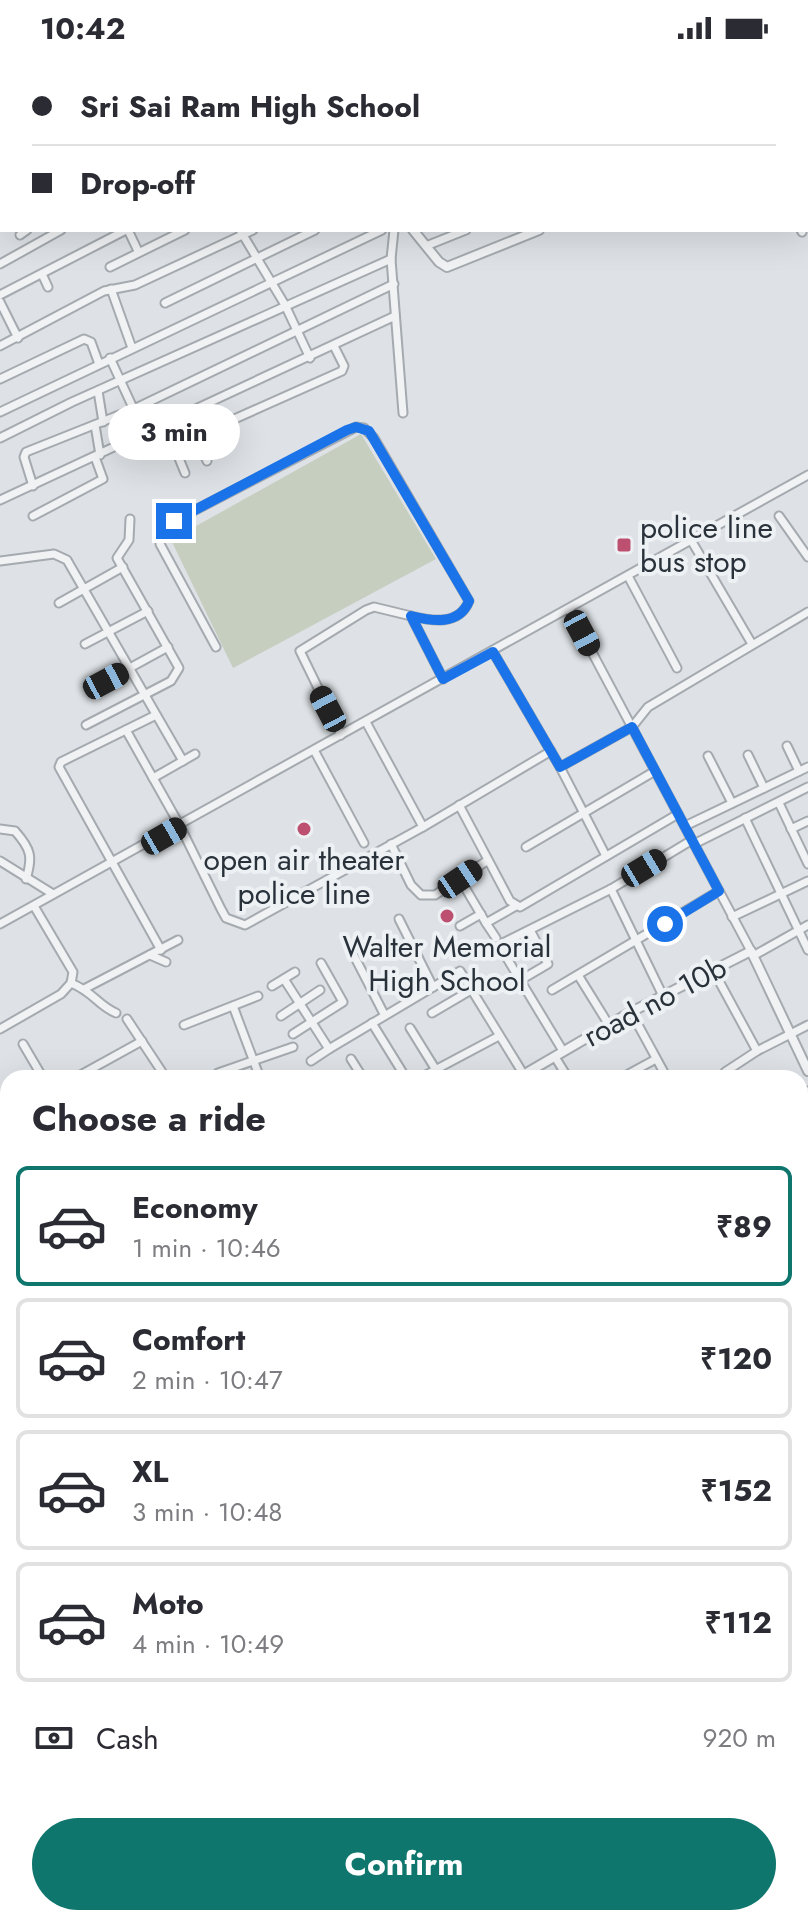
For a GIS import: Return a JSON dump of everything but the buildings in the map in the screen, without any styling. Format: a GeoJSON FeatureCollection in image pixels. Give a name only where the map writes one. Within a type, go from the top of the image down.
{"type":"FeatureCollection","features":[{"type":"Feature","properties":{"kind":"main road"},"geometry":{"type":"LineString","coordinates":[[808,1485],[808,1579]]}},
{"type":"Feature","properties":{"kind":"street"},"geometry":{"type":"LineString","coordinates":[[0,264],[57,232]]}},
{"type":"Feature","properties":{"kind":"street"},"geometry":{"type":"LineString","coordinates":[[108,232],[112,239]]}},
{"type":"Feature","properties":{"kind":"street"},"geometry":{"type":"LineString","coordinates":[[0,295],[124,232]]}},
{"type":"Feature","properties":{"kind":"street"},"geometry":{"type":"LineString","coordinates":[[128,232],[138,251]]}},
{"type":"Feature","properties":{"kind":"street"},"geometry":{"type":"LineString","coordinates":[[110,267],[181,232]]}},
{"type":"Feature","properties":{"kind":"street"},"geometry":{"type":"LineString","coordinates":[[0,346],[111,289],[135,285],[241,232],[285,305],[310,358]]}},
{"type":"Feature","properties":{"kind":"street"},"geometry":{"type":"LineString","coordinates":[[165,303],[311,232]]}},
{"type":"Feature","properties":{"kind":"street"},"geometry":{"type":"LineString","coordinates":[[0,412],[378,232]]}},
{"type":"Feature","properties":{"kind":"street"},"geometry":{"type":"LineString","coordinates":[[394,232],[391,259],[403,413]]}},
{"type":"Feature","properties":{"kind":"street"},"geometry":{"type":"LineString","coordinates":[[415,232],[439,262],[452,266],[534,232]]}},
{"type":"Feature","properties":{"kind":"street"},"geometry":{"type":"LineString","coordinates":[[426,246],[461,232]]}},
{"type":"Feature","properties":{"kind":"street"},"geometry":{"type":"LineString","coordinates":[[0,438],[391,259]]}},
{"type":"Feature","properties":{"kind":"street"},"geometry":{"type":"LineString","coordinates":[[42,274],[48,287]]}},
{"type":"Feature","properties":{"kind":"street"},"geometry":{"type":"LineString","coordinates":[[33,486],[25,453],[134,409],[394,284]]}},
{"type":"Feature","properties":{"kind":"street"},"geometry":{"type":"LineString","coordinates":[[111,289],[132,348]]}},
{"type":"Feature","properties":{"kind":"street"},"geometry":{"type":"LineString","coordinates":[[0,302],[4,318],[18,338]]}},
{"type":"Feature","properties":{"kind":"street"},"geometry":{"type":"LineString","coordinates":[[0,500],[395,316]]}},
{"type":"Feature","properties":{"kind":"street"},"geometry":{"type":"LineString","coordinates":[[0,379],[84,339],[93,345],[99,364]]}},
{"type":"Feature","properties":{"kind":"street"},"geometry":{"type":"LineString","coordinates":[[165,450],[342,371],[344,366],[334,346]]}},
{"type":"Feature","properties":{"kind":"street"},"geometry":{"type":"LineString","coordinates":[[110,358],[145,434]]}},
{"type":"Feature","properties":{"kind":"street"},"geometry":{"type":"LineString","coordinates":[[33,516],[103,479],[97,456],[98,391]]}},
{"type":"Feature","properties":{"kind":"street"},"geometry":{"type":"LineString","coordinates":[[216,647],[160,544],[162,532],[174,521],[356,427],[364,428],[374,438],[469,601],[462,612],[446,620],[370,608],[300,651],[341,735]]}},
{"type":"Feature","properties":{"kind":"street"},"geometry":{"type":"LineString","coordinates":[[196,436],[207,461]]}},
{"type":"Feature","properties":{"kind":"street"},"geometry":{"type":"LineString","coordinates":[[174,446],[185,473]]}},
{"type":"Feature","properties":{"kind":"street"},"geometry":{"type":"LineString","coordinates":[[0,924],[808,475]]}},
{"type":"Feature","properties":{"kind":"street"},"geometry":{"type":"LineString","coordinates":[[779,516],[808,557]]}},
{"type":"Feature","properties":{"kind":"street"},"geometry":{"type":"LineString","coordinates":[[86,725],[171,681],[178,672],[179,665],[117,555],[129,540],[130,519]]}},
{"type":"Feature","properties":{"kind":"street"},"geometry":{"type":"LineString","coordinates":[[691,540],[752,644]]}},
{"type":"Feature","properties":{"kind":"street"},"geometry":{"type":"LineString","coordinates":[[0,561],[63,556],[183,761]]}},
{"type":"Feature","properties":{"kind":"street"},"geometry":{"type":"LineString","coordinates":[[59,603],[123,567]]}},
{"type":"Feature","properties":{"kind":"street"},"geometry":{"type":"LineString","coordinates":[[628,576],[677,668]]}},
{"type":"Feature","properties":{"kind":"street"},"geometry":{"type":"LineString","coordinates":[[569,609],[752,953],[808,1070]]}},
{"type":"Feature","properties":{"kind":"street"},"geometry":{"type":"LineString","coordinates":[[85,644],[148,611]]}},
{"type":"Feature","properties":{"kind":"street"},"geometry":{"type":"LineString","coordinates":[[560,767],[632,727],[643,710],[808,612]]}},
{"type":"Feature","properties":{"kind":"street"},"geometry":{"type":"LineString","coordinates":[[411,616],[443,679]]}},
{"type":"Feature","properties":{"kind":"street"},"geometry":{"type":"LineString","coordinates":[[106,681],[168,647]]}},
{"type":"Feature","properties":{"kind":"street"},"geometry":{"type":"LineString","coordinates":[[493,652],[560,767],[606,856]]}},
{"type":"Feature","properties":{"kind":"street"},"geometry":{"type":"LineString","coordinates":[[156,715],[59,765],[161,950]]}},
{"type":"Feature","properties":{"kind":"street"},"geometry":{"type":"LineString","coordinates":[[366,722],[423,827]]}},
{"type":"Feature","properties":{"kind":"street"},"geometry":{"type":"LineString","coordinates":[[126,730],[180,826],[226,918],[245,925],[423,827],[551,751]]}},
{"type":"Feature","properties":{"kind":"street"},"geometry":{"type":"LineString","coordinates":[[787,746],[799,771]]}},
{"type":"Feature","properties":{"kind":"street"},"geometry":{"type":"LineString","coordinates":[[314,750],[364,843]]}},
{"type":"Feature","properties":{"kind":"street"},"geometry":{"type":"LineString","coordinates":[[153,778],[195,754]]}},
{"type":"Feature","properties":{"kind":"street"},"geometry":{"type":"LineString","coordinates":[[748,755],[764,788]]}},
{"type":"Feature","properties":{"kind":"street"},"geometry":{"type":"LineString","coordinates":[[708,756],[732,803]]}},
{"type":"Feature","properties":{"kind":"street"},"geometry":{"type":"LineString","coordinates":[[685,826],[808,767]]}},
{"type":"Feature","properties":{"kind":"street"},"geometry":{"type":"LineString","coordinates":[[526,847],[655,771]]}},
{"type":"Feature","properties":{"kind":"street"},"geometry":{"type":"LineString","coordinates":[[565,1070],[499,945],[611,889],[693,842],[808,787]]}},
{"type":"Feature","properties":{"kind":"street"},"geometry":{"type":"LineString","coordinates":[[779,803],[806,852],[808,864]]}},
{"type":"Feature","properties":{"kind":"street"},"geometry":{"type":"LineString","coordinates":[[459,805],[516,906]]}},
{"type":"Feature","properties":{"kind":"street"},"geometry":{"type":"LineString","coordinates":[[486,923],[516,906],[525,905],[678,814]]}},
{"type":"Feature","properties":{"kind":"street"},"geometry":{"type":"LineString","coordinates":[[745,818],[808,950]]}},
{"type":"Feature","properties":{"kind":"street"},"geometry":{"type":"LineString","coordinates":[[791,829],[808,821]]}},
{"type":"Feature","properties":{"kind":"street"},"geometry":{"type":"LineString","coordinates":[[0,829],[15,831],[27,846],[32,858],[26,879]]}},
{"type":"Feature","properties":{"kind":"street"},"geometry":{"type":"LineString","coordinates":[[391,844],[411,885],[421,895],[435,895],[488,860]]}},
{"type":"Feature","properties":{"kind":"street"},"geometry":{"type":"LineString","coordinates":[[0,861],[53,894]]}},
{"type":"Feature","properties":{"kind":"street"},"geometry":{"type":"LineString","coordinates":[[460,879],[496,938]]}},
{"type":"Feature","properties":{"kind":"street"},"geometry":{"type":"LineString","coordinates":[[732,917],[808,881]]}},
{"type":"Feature","properties":{"kind":"street"},"geometry":{"type":"LineString","coordinates":[[611,889],[664,998]]}},
{"type":"Feature","properties":{"kind":"street"},"geometry":{"type":"LineString","coordinates":[[552,990],[719,891]]}},
{"type":"Feature","properties":{"kind":"street"},"geometry":{"type":"LineString","coordinates":[[0,1029],[61,994],[71,983],[73,972],[34,906]]}},
{"type":"Feature","properties":{"kind":"street"},"geometry":{"type":"LineString","coordinates":[[460,926],[481,914]]}},
{"type":"Feature","properties":{"kind":"street"},"geometry":{"type":"LineString","coordinates":[[399,919],[433,987]]}},
{"type":"Feature","properties":{"kind":"street"},"geometry":{"type":"LineString","coordinates":[[752,953],[808,925]]}},
{"type":"Feature","properties":{"kind":"street"},"geometry":{"type":"LineString","coordinates":[[519,981],[548,964],[530,930]]}},
{"type":"Feature","properties":{"kind":"street"},"geometry":{"type":"LineString","coordinates":[[84,989],[178,940]]}},
{"type":"Feature","properties":{"kind":"street"},"geometry":{"type":"LineString","coordinates":[[348,944],[384,1014]]}},
{"type":"Feature","properties":{"kind":"street","name":"road no 10b"},"geometry":{"type":"LineString","coordinates":[[531,1070],[631,1012],[752,953]]}},
{"type":"Feature","properties":{"kind":"street"},"geometry":{"type":"LineString","coordinates":[[150,955],[166,962]]}},
{"type":"Feature","properties":{"kind":"street"},"geometry":{"type":"LineString","coordinates":[[293,1034],[343,1002],[321,963]]}},
{"type":"Feature","properties":{"kind":"street"},"geometry":{"type":"LineString","coordinates":[[713,970],[757,1051]]}},
{"type":"Feature","properties":{"kind":"street"},"geometry":{"type":"LineString","coordinates":[[311,1061],[384,1014],[460,971],[518,1070]]}},
{"type":"Feature","properties":{"kind":"street"},"geometry":{"type":"LineString","coordinates":[[272,986],[295,972]]}},
{"type":"Feature","properties":{"kind":"street"},"geometry":{"type":"LineString","coordinates":[[578,975],[609,1025]]}},
{"type":"Feature","properties":{"kind":"street"},"geometry":{"type":"LineString","coordinates":[[284,979],[329,1049]]}},
{"type":"Feature","properties":{"kind":"street"},"geometry":{"type":"LineString","coordinates":[[71,983],[116,1013]]}},
{"type":"Feature","properties":{"kind":"street"},"geometry":{"type":"LineString","coordinates":[[281,1016],[320,990]]}},
{"type":"Feature","properties":{"kind":"street"},"geometry":{"type":"LineString","coordinates":[[432,1013],[471,990]]}},
{"type":"Feature","properties":{"kind":"street"},"geometry":{"type":"LineString","coordinates":[[184,1025],[258,996]]}},
{"type":"Feature","properties":{"kind":"street"},"geometry":{"type":"LineString","coordinates":[[233,1006],[257,1070]]}},
{"type":"Feature","properties":{"kind":"street"},"geometry":{"type":"LineString","coordinates":[[631,1012],[662,1070]]}},
{"type":"Feature","properties":{"kind":"street"},"geometry":{"type":"LineString","coordinates":[[127,1019],[161,1070]]}},
{"type":"Feature","properties":{"kind":"street"},"geometry":{"type":"LineString","coordinates":[[372,1023],[401,1070]]}},
{"type":"Feature","properties":{"kind":"street"},"geometry":{"type":"LineString","coordinates":[[728,1070],[808,1025]]}},
{"type":"Feature","properties":{"kind":"street"},"geometry":{"type":"LineString","coordinates":[[410,1028],[436,1070],[499,1036]]}},
{"type":"Feature","properties":{"kind":"street"},"geometry":{"type":"LineString","coordinates":[[89,1070],[142,1041]]}},
{"type":"Feature","properties":{"kind":"street"},"geometry":{"type":"LineString","coordinates":[[23,1044],[38,1070]]}},
{"type":"Feature","properties":{"kind":"street"},"geometry":{"type":"LineString","coordinates":[[227,1070],[293,1047]]}},
{"type":"Feature","properties":{"kind":"street"},"geometry":{"type":"LineString","coordinates":[[351,1059],[358,1070]]}},
{"type":"Feature","properties":{"kind":"street"},"geometry":{"type":"LineString","coordinates":[[636,1070],[656,1059]]}},
{"type":"Feature","properties":{"kind":"green space"},"geometry":{"type":"Polygon","coordinates":[[[361,434],[436,559],[233,668],[171,540],[361,434]]]}},
{"type":"Feature","properties":{"kind":"place","name":"police line bus stop"},"geometry":{"type":"Point","coordinates":[624,545]}},
{"type":"Feature","properties":{"kind":"place","name":"open air theater police line"},"geometry":{"type":"Point","coordinates":[304,829]}},
{"type":"Feature","properties":{"kind":"place","name":"Walter Memorial High School"},"geometry":{"type":"Point","coordinates":[447,916]}},
{"type":"Feature","properties":{"kind":"route"},"geometry":{"type":"LineString","coordinates":[[174,521],[347,430],[356,427],[369,431],[469,601],[462,612],[446,620],[411,616],[443,679],[493,652],[560,767],[632,727],[719,891],[665,924]]}}]}
